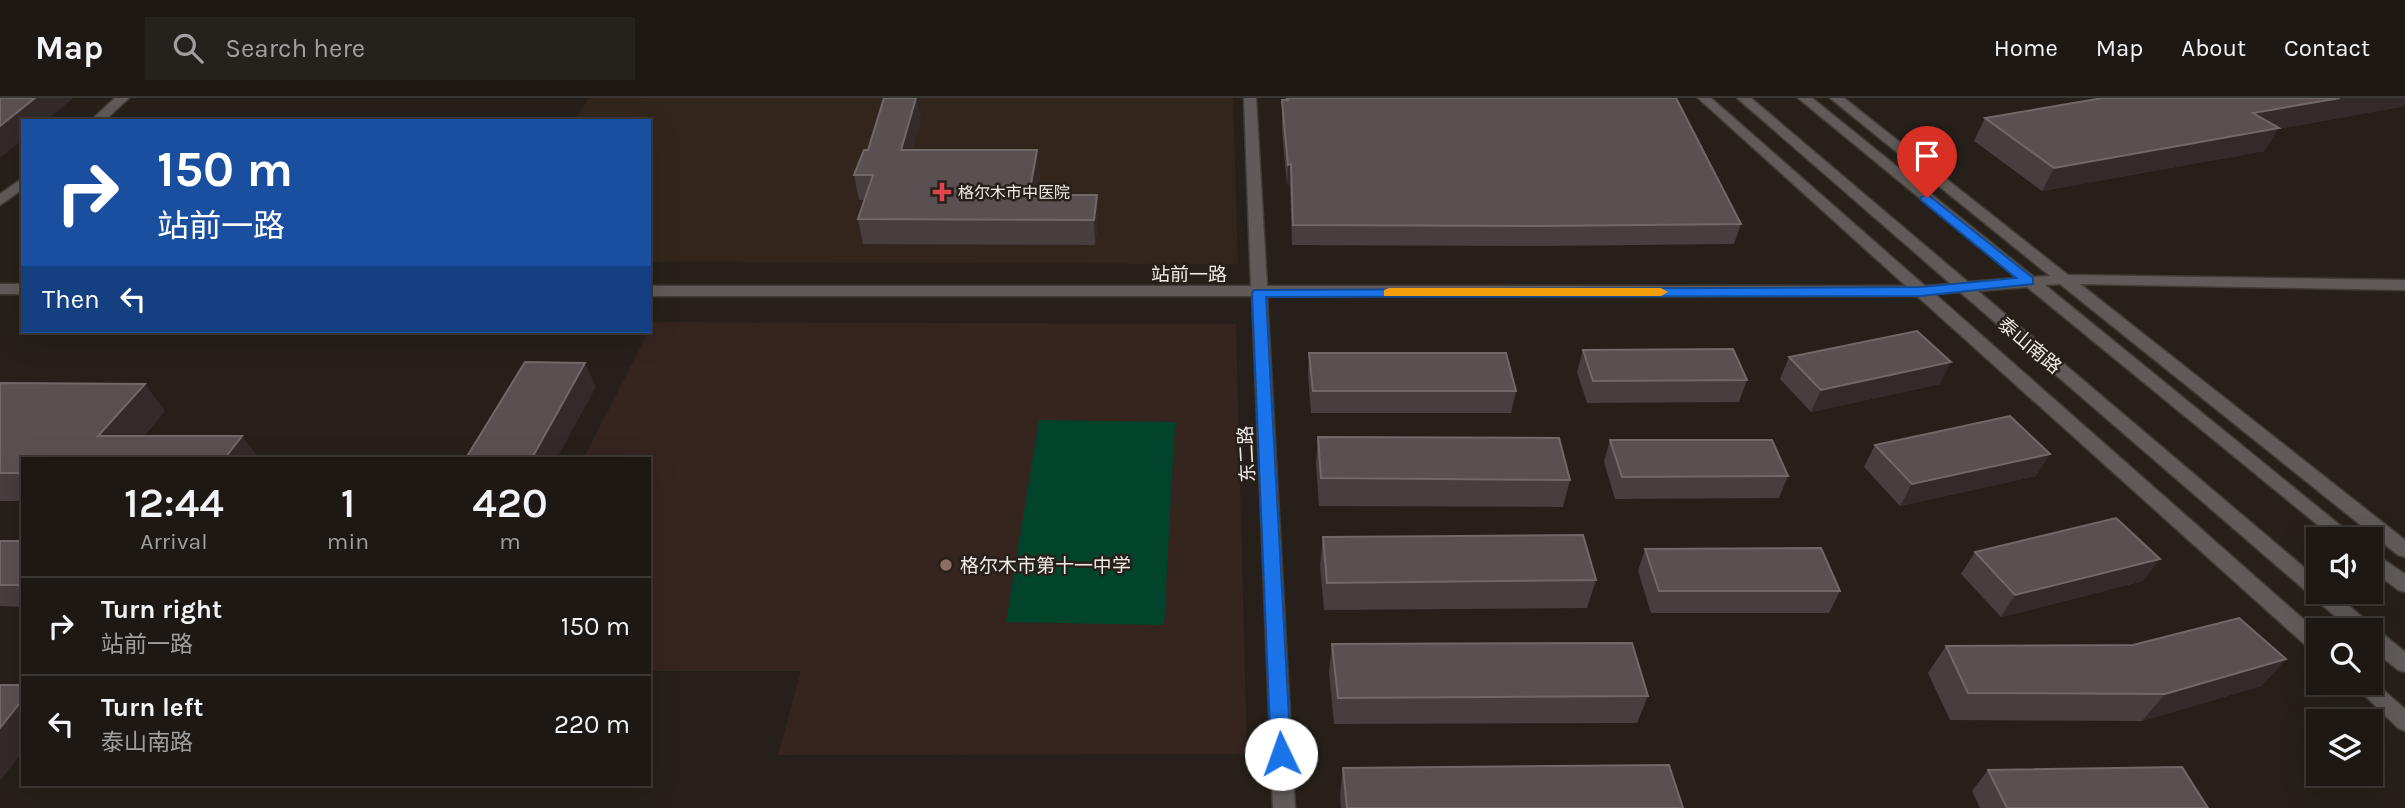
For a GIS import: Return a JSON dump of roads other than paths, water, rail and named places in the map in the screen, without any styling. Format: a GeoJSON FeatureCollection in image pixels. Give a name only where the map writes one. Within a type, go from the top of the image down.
{"type":"FeatureCollection","features":[{"type":"Feature","properties":{"kind":"street"},"geometry":{"type":"LineString","coordinates":[[98,119],[123,98]]}},
{"type":"Feature","properties":{"kind":"street","name":"东二路"},"geometry":{"type":"LineString","coordinates":[[1250,98],[1284,808]]}},
{"type":"Feature","properties":{"kind":"street"},"geometry":{"type":"LineString","coordinates":[[1704,98],[2306,633]]}},
{"type":"Feature","properties":{"kind":"street","name":"泰山南路"},"geometry":{"type":"LineString","coordinates":[[1743,98],[2306,580]]}},
{"type":"Feature","properties":{"kind":"street"},"geometry":{"type":"LineString","coordinates":[[1804,98],[2333,527]]}},
{"type":"Feature","properties":{"kind":"street"},"geometry":{"type":"LineString","coordinates":[[1836,98],[2405,550]]}},
{"type":"Feature","properties":{"kind":"street"},"geometry":{"type":"LineString","coordinates":[[0,201],[21,184]]}},
{"type":"Feature","properties":{"kind":"street","name":"站前一路"},"geometry":{"type":"LineString","coordinates":[[651,291],[1921,292],[2064,279],[2405,285]]}},
{"type":"Feature","properties":{"kind":"street"},"geometry":{"type":"LineString","coordinates":[[0,289],[21,289]]}},
{"type":"Feature","properties":{"kind":"street"},"geometry":{"type":"LineString","coordinates":[[2383,568],[2405,585]]}},
{"type":"Feature","properties":{"kind":"street","name":"泰山南路"},"geometry":{"type":"LineString","coordinates":[[2334,604],[2350,618]]}},
{"type":"Feature","properties":{"kind":"street"},"geometry":{"type":"LineString","coordinates":[[2383,646],[2405,664]]}},
{"type":"Feature","properties":{"kind":"street"},"geometry":{"type":"LineString","coordinates":[[2375,695],[2405,722]]}},
{"type":"Feature","properties":{"kind":"place","name":"格尔木市中医院"},"geometry":{"type":"Point","coordinates":[942,192]}},
{"type":"Feature","properties":{"kind":"place","name":"格尔木市第十一中学"},"geometry":{"type":"Point","coordinates":[946,565]}}]}
